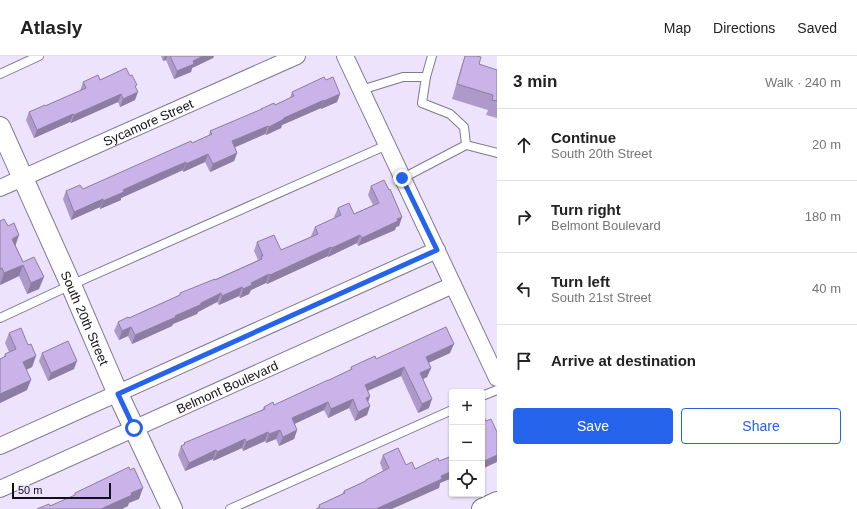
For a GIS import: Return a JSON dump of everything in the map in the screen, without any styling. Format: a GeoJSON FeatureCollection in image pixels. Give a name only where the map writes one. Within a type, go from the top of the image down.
{"type":"FeatureCollection","features":[{"type":"Feature","properties":{"kind":"street","name":"Sycamore Street"},"geometry":{"type":"LineString","coordinates":[[0,188],[297,56]]}},
{"type":"Feature","properties":{"kind":"street"},"geometry":{"type":"LineString","coordinates":[[346,56],[497,378]]}},
{"type":"Feature","properties":{"kind":"street","name":"South 20th Street"},"geometry":{"type":"LineString","coordinates":[[0,127],[118,394],[172,509]]}},
{"type":"Feature","properties":{"kind":"street"},"geometry":{"type":"LineString","coordinates":[[0,446],[437,250]]}},
{"type":"Feature","properties":{"kind":"street","name":"Belmont Boulevard"},"geometry":{"type":"LineString","coordinates":[[0,489],[453,285]]}},
{"type":"Feature","properties":{"kind":"street"},"geometry":{"type":"LineString","coordinates":[[482,509],[497,502]]}},
{"type":"Feature","properties":{"kind":"lane"},"geometry":{"type":"LineString","coordinates":[[0,74],[39,56]]}},
{"type":"Feature","properties":{"kind":"lane"},"geometry":{"type":"LineString","coordinates":[[432,56],[426,77],[422,103],[450,114],[464,128],[466,145]]}},
{"type":"Feature","properties":{"kind":"lane"},"geometry":{"type":"LineString","coordinates":[[361,90],[403,77],[426,77]]}},
{"type":"Feature","properties":{"kind":"lane"},"geometry":{"type":"LineString","coordinates":[[402,178],[466,145],[497,153]]}},
{"type":"Feature","properties":{"kind":"lane"},"geometry":{"type":"LineString","coordinates":[[0,318],[71,285],[387,146]]}},
{"type":"Feature","properties":{"kind":"lane"},"geometry":{"type":"LineString","coordinates":[[485,395],[497,390]]}},
{"type":"Feature","properties":{"kind":"lane"},"geometry":{"type":"LineString","coordinates":[[230,509],[449,411]]}},
{"type":"Feature","properties":{"kind":"building"},"geometry":{"type":"Polygon","coordinates":[[[170,56],[203,56],[193,61],[194,64],[177,71],[170,56]]]}},
{"type":"Feature","properties":{"kind":"building"},"geometry":{"type":"Polygon","coordinates":[[[465,56],[481,57],[479,64],[497,70],[497,101],[492,100],[493,95],[457,84],[465,56]]]}},
{"type":"Feature","properties":{"kind":"building"},"geometry":{"type":"Polygon","coordinates":[[[126,68],[130,76],[132,75],[137,85],[135,86],[138,92],[123,99],[121,94],[37,130],[29,112],[86,88],[83,82],[98,75],[100,80],[126,68]]]}},
{"type":"Feature","properties":{"kind":"building"},"geometry":{"type":"Polygon","coordinates":[[[324,77],[326,80],[333,77],[340,94],[284,118],[269,127],[268,126],[232,141],[237,153],[213,164],[208,154],[158,174],[123,190],[124,192],[103,201],[103,199],[74,212],[66,191],[80,185],[83,189],[191,141],[192,143],[212,134],[210,131],[274,103],[275,105],[294,96],[292,92],[324,77]]]}},
{"type":"Feature","properties":{"kind":"building"},"geometry":{"type":"Polygon","coordinates":[[[384,180],[389,190],[390,189],[402,217],[397,219],[398,221],[362,238],[360,235],[270,275],[269,274],[243,289],[242,287],[222,296],[221,293],[201,303],[200,305],[175,316],[176,317],[135,335],[131,327],[122,331],[118,322],[180,295],[180,293],[215,280],[262,259],[261,256],[263,256],[257,242],[274,235],[281,250],[318,234],[315,227],[341,215],[338,208],[349,203],[354,214],[379,203],[371,186],[384,180]]]}},
{"type":"Feature","properties":{"kind":"building"},"geometry":{"type":"Polygon","coordinates":[[[4,219],[8,226],[14,223],[19,235],[12,239],[23,262],[34,257],[44,277],[31,283],[23,265],[4,273],[2,268],[0,269],[0,221],[4,219]]]}},
{"type":"Feature","properties":{"kind":"building"},"geometry":{"type":"Polygon","coordinates":[[[446,327],[454,344],[426,357],[431,368],[420,373],[432,399],[422,404],[404,367],[365,385],[370,396],[366,398],[370,406],[358,412],[353,399],[331,409],[328,402],[292,418],[297,430],[283,437],[280,430],[269,434],[268,432],[246,442],[245,439],[217,452],[216,450],[189,463],[181,446],[185,444],[184,443],[265,409],[264,407],[273,402],[274,405],[329,380],[352,369],[351,367],[375,356],[376,359],[446,327]]]}},
{"type":"Feature","properties":{"kind":"building"},"geometry":{"type":"Polygon","coordinates":[[[21,328],[28,345],[31,344],[36,356],[23,362],[31,380],[0,394],[0,359],[6,356],[5,354],[16,349],[9,333],[21,328]]]}},
{"type":"Feature","properties":{"kind":"building"},"geometry":{"type":"Polygon","coordinates":[[[68,341],[77,361],[51,373],[42,353],[68,341]]]}},
{"type":"Feature","properties":{"kind":"building"},"geometry":{"type":"Polygon","coordinates":[[[485,419],[486,421],[491,419],[497,432],[497,455],[485,461],[485,419]]]}},
{"type":"Feature","properties":{"kind":"building"},"geometry":{"type":"Polygon","coordinates":[[[398,448],[406,465],[412,462],[415,469],[438,458],[439,461],[449,457],[449,472],[441,476],[442,479],[376,509],[316,509],[320,507],[319,505],[345,493],[344,491],[389,468],[383,455],[398,448]]]}},
{"type":"Feature","properties":{"kind":"building"},"geometry":{"type":"Polygon","coordinates":[[[129,467],[130,470],[134,468],[143,488],[131,493],[132,495],[101,509],[37,509],[49,504],[50,506],[75,495],[75,493],[129,467]]]}},
{"type":"Feature","properties":{"kind":"route"},"geometry":{"type":"LineString","coordinates":[[134,428],[118,394],[437,250],[402,178]]}}]}
